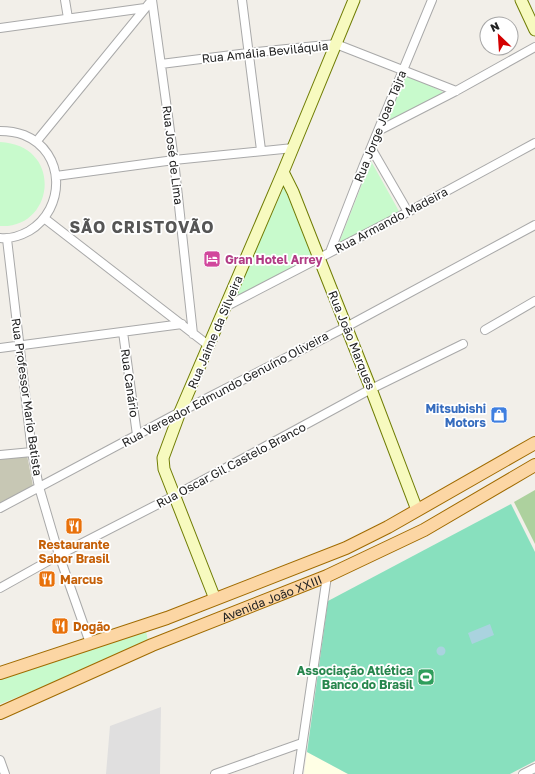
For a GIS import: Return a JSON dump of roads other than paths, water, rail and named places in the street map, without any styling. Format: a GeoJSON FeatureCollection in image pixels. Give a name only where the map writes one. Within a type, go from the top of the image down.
{"type":"FeatureCollection","features":[{"type":"Feature","properties":{"kind":"main road","name":"Avenida João XXIII"},"geometry":{"type":"LineString","coordinates":[[0,673],[167,618],[346,548],[388,527],[535,443]]}},
{"type":"Feature","properties":{"kind":"main road"},"geometry":{"type":"LineString","coordinates":[[518,453],[525,460],[524,471]]}},
{"type":"Feature","properties":{"kind":"main road","name":"Avenida João XXIII"},"geometry":{"type":"LineString","coordinates":[[0,713],[152,645],[327,576],[424,530],[535,465]]}},
{"type":"Feature","properties":{"kind":"main road"},"geometry":{"type":"LineString","coordinates":[[167,618],[165,629],[171,638]]}},
{"type":"Feature","properties":{"kind":"main road"},"geometry":{"type":"LineString","coordinates":[[146,625],[150,633],[152,645]]}},
{"type":"Feature","properties":{"kind":"street"},"geometry":{"type":"LineString","coordinates":[[65,0],[68,18]]}},
{"type":"Feature","properties":{"kind":"street"},"geometry":{"type":"LineString","coordinates":[[36,142],[152,0]]}},
{"type":"Feature","properties":{"kind":"street","name":"Rua José de Lima"},"geometry":{"type":"LineString","coordinates":[[152,0],[174,160],[193,334]]}},
{"type":"Feature","properties":{"kind":"street"},"geometry":{"type":"LineString","coordinates":[[242,0],[260,150]]}},
{"type":"Feature","properties":{"kind":"street","name":"Rua Jaime da Silveira"},"geometry":{"type":"LineString","coordinates":[[215,599],[164,469],[163,458],[180,412],[283,172],[354,0]]}},
{"type":"Feature","properties":{"kind":"street","name":"Rua Jorge Joao Tajra"},"geometry":{"type":"LineString","coordinates":[[330,252],[402,70],[432,0]]}},
{"type":"Feature","properties":{"kind":"street"},"geometry":{"type":"LineString","coordinates":[[521,0],[535,30]]}},
{"type":"Feature","properties":{"kind":"street"},"geometry":{"type":"LineString","coordinates":[[0,28],[145,8]]}},
{"type":"Feature","properties":{"kind":"street","name":"Rua Amália Beviláquia"},"geometry":{"type":"LineString","coordinates":[[161,64],[336,44],[456,92]]}},
{"type":"Feature","properties":{"kind":"street"},"geometry":{"type":"LineString","coordinates":[[378,131],[456,92],[535,48]]}},
{"type":"Feature","properties":{"kind":"street"},"geometry":{"type":"LineString","coordinates":[[0,131],[12,131],[25,135],[45,150],[52,161],[57,187],[49,213],[38,226],[23,235],[3,238]]}},
{"type":"Feature","properties":{"kind":"street","name":"Rua Armando Madeira"},"geometry":{"type":"LineString","coordinates":[[225,307],[408,212],[535,143]]}},
{"type":"Feature","properties":{"kind":"street"},"geometry":{"type":"LineString","coordinates":[[56,176],[174,160],[260,150],[293,148]]}},
{"type":"Feature","properties":{"kind":"street"},"geometry":{"type":"LineString","coordinates":[[371,148],[408,212]]}},
{"type":"Feature","properties":{"kind":"street","name":"Rua João Marques"},"geometry":{"type":"LineString","coordinates":[[283,172],[293,192],[320,258],[417,510]]}},
{"type":"Feature","properties":{"kind":"street"},"geometry":{"type":"LineString","coordinates":[[44,218],[208,345]]}},
{"type":"Feature","properties":{"kind":"street","name":"Rua Vereador Edmundo Genuíno Oliveira"},"geometry":{"type":"LineString","coordinates":[[0,508],[180,412],[346,327],[535,225]]}},
{"type":"Feature","properties":{"kind":"street","name":"Rua Professor Mario Batista"},"geometry":{"type":"LineString","coordinates":[[3,238],[19,347],[32,452],[39,487],[59,555],[90,643]]}},
{"type":"Feature","properties":{"kind":"street"},"geometry":{"type":"LineString","coordinates":[[485,330],[535,301]]}},
{"type":"Feature","properties":{"kind":"street"},"geometry":{"type":"LineString","coordinates":[[0,348],[19,347],[182,324]]}},
{"type":"Feature","properties":{"kind":"street","name":"Rua Canário"},"geometry":{"type":"LineString","coordinates":[[123,332],[137,435]]}},
{"type":"Feature","properties":{"kind":"street","name":"Rua Oscar Gil Castelo Branco"},"geometry":{"type":"LineString","coordinates":[[0,588],[59,555],[174,496],[371,390],[463,344]]}},
{"type":"Feature","properties":{"kind":"street"},"geometry":{"type":"LineString","coordinates":[[0,455],[32,452]]}},
{"type":"Feature","properties":{"kind":"street"},"geometry":{"type":"LineString","coordinates":[[298,774],[327,576]]}},
{"type":"Feature","properties":{"kind":"street"},"geometry":{"type":"LineString","coordinates":[[215,774],[302,743]]}},
{"type":"Feature","properties":{"kind":"street"},"geometry":{"type":"LineString","coordinates":[[0,760],[5,774]]}},
{"type":"Feature","properties":{"kind":"street"},"geometry":{"type":"LineString","coordinates":[[523,774],[535,768]]}},
{"type":"Feature","properties":{"kind":"water"},"geometry":{"type":"Polygon","coordinates":[[[490,624],[494,635],[472,644],[468,633],[490,624]]]}},
{"type":"Feature","properties":{"kind":"water"},"geometry":{"type":"Polygon","coordinates":[[[441,646],[446,651],[441,656],[436,651],[441,646]]]}},
{"type":"Feature","properties":{"kind":"place","name":"Gran Hotel Arrey"},"geometry":{"type":"Point","coordinates":[212,259]}},
{"type":"Feature","properties":{"kind":"place","name":"Mitsubishi Motors"},"geometry":{"type":"Point","coordinates":[499,415]}},
{"type":"Feature","properties":{"kind":"place","name":"Restaurante Sabor Brasil"},"geometry":{"type":"Point","coordinates":[74,526]}},
{"type":"Feature","properties":{"kind":"place","name":"Marcus"},"geometry":{"type":"Point","coordinates":[47,579]}},
{"type":"Feature","properties":{"kind":"place","name":"Dogão"},"geometry":{"type":"Point","coordinates":[60,626]}},
{"type":"Feature","properties":{"kind":"place","name":"Associação Atlética Banco do Brasil"},"geometry":{"type":"Point","coordinates":[426,677]}},
{"type":"Feature","properties":{"kind":"district","name":"SÃO CRISTOVÃO"},"geometry":{"type":"Point","coordinates":[142,227]}}]}
